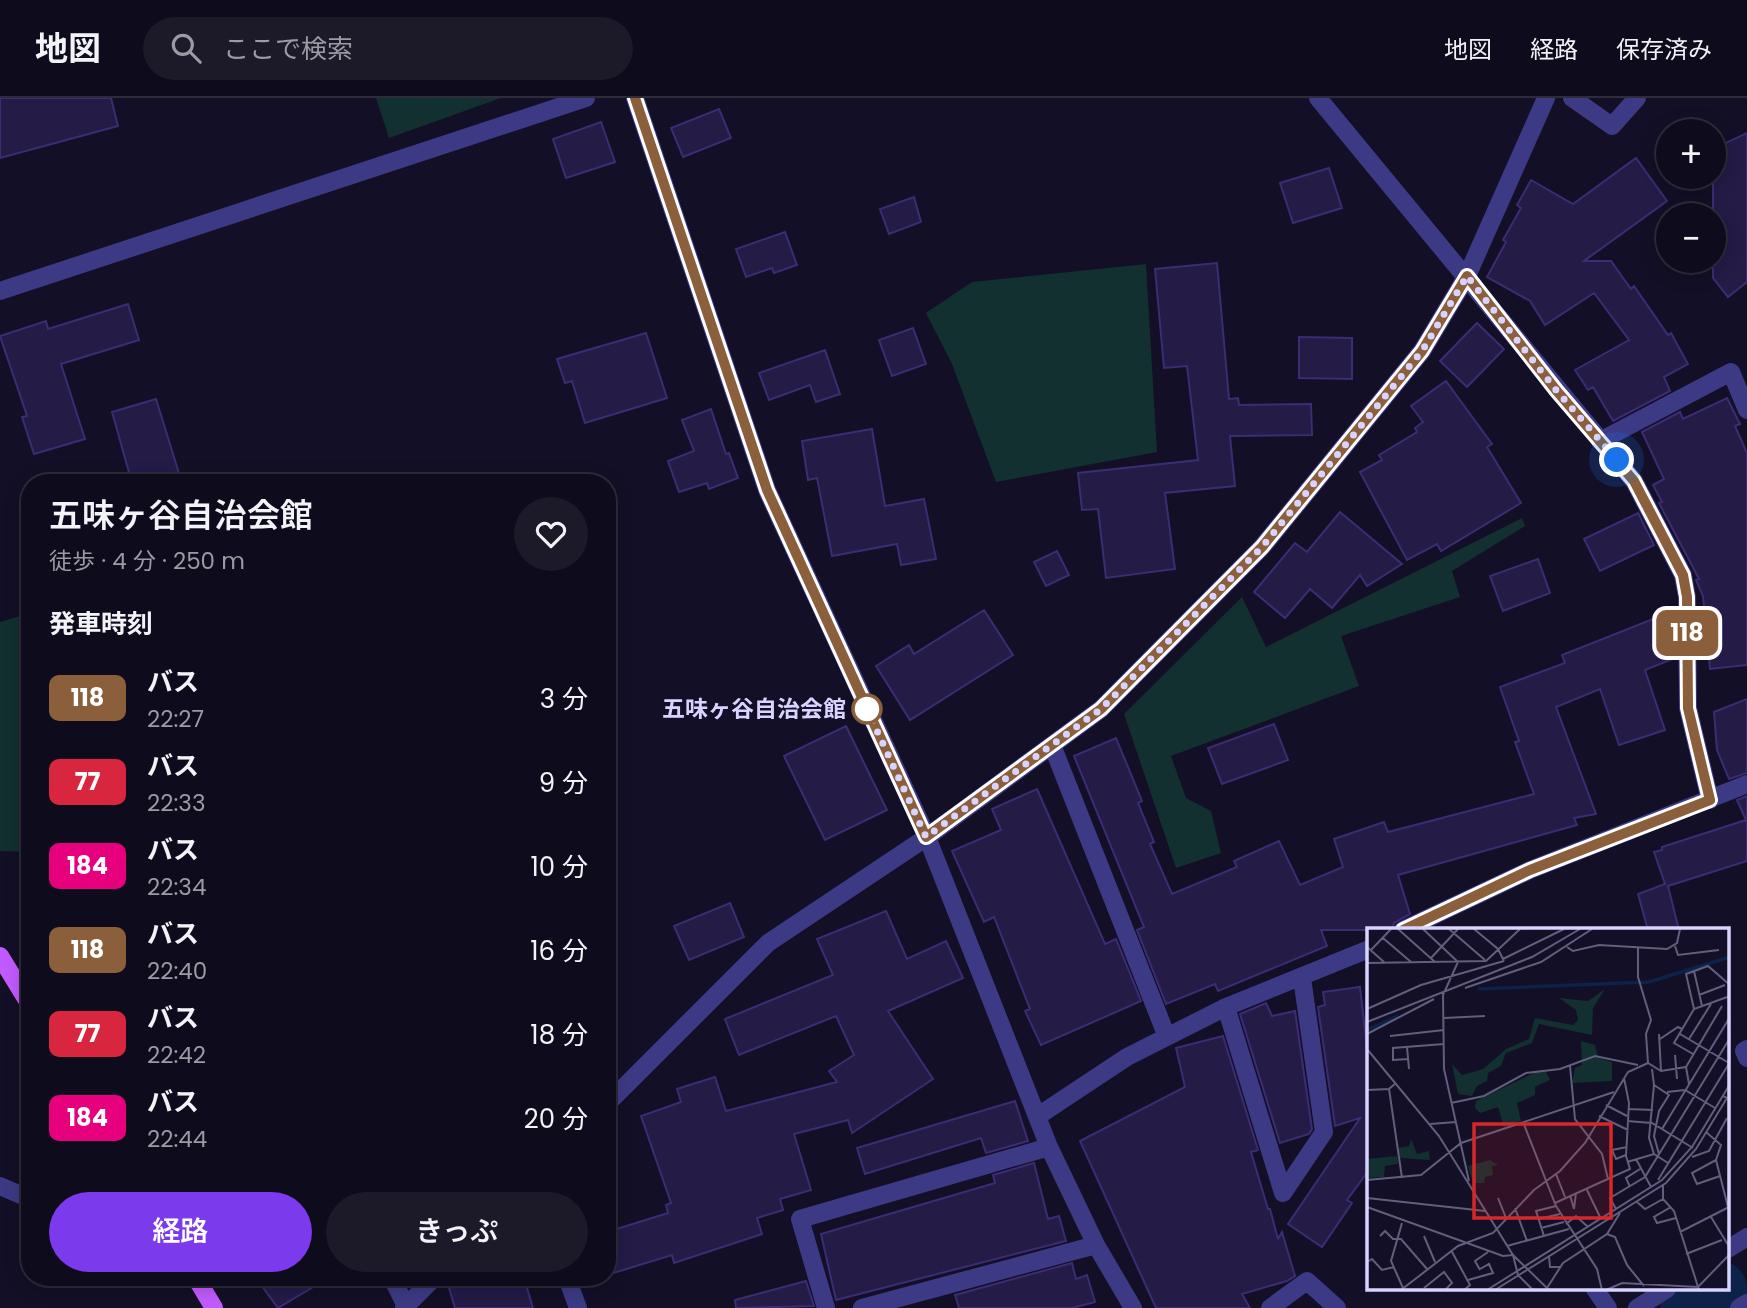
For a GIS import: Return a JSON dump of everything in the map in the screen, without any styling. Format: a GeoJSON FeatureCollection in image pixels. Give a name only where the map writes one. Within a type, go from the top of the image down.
{"type":"FeatureCollection","features":[{"type":"Feature","properties":{"kind":"main road"},"geometry":{"type":"LineString","coordinates":[[0,956],[21,990]]}},
{"type":"Feature","properties":{"kind":"main road"},"geometry":{"type":"LineString","coordinates":[[201,1286],[214,1308]]}},
{"type":"Feature","properties":{"kind":"street"},"geometry":{"type":"LineString","coordinates":[[0,291],[586,98]]}},
{"type":"Feature","properties":{"kind":"street"},"geometry":{"type":"LineString","coordinates":[[635,98],[767,490],[926,837],[1049,1147],[1096,1245],[1133,1308]]}},
{"type":"Feature","properties":{"kind":"street"},"geometry":{"type":"LineString","coordinates":[[1318,98],[1467,276],[1556,390],[1634,481],[1683,575],[1687,597],[1688,708],[1710,800]]}},
{"type":"Feature","properties":{"kind":"street"},"geometry":{"type":"LineString","coordinates":[[616,1095],[768,943],[926,837],[1101,709],[1262,547],[1422,351],[1467,276],[1546,98]]}},
{"type":"Feature","properties":{"kind":"street"},"geometry":{"type":"LineString","coordinates":[[1572,98],[1612,126],[1637,98]]}},
{"type":"Feature","properties":{"kind":"street"},"geometry":{"type":"LineString","coordinates":[[1600,441],[1731,372],[1747,410]]}},
{"type":"Feature","properties":{"kind":"street"},"geometry":{"type":"LineString","coordinates":[[1052,745],[1167,1037]]}},
{"type":"Feature","properties":{"kind":"street"},"geometry":{"type":"LineString","coordinates":[[1410,928],[1429,923],[1530,870],[1747,784]]}},
{"type":"Feature","properties":{"kind":"street"},"geometry":{"type":"LineString","coordinates":[[1038,1116],[1126,1057],[1226,1007],[1367,950]]}},
{"type":"Feature","properties":{"kind":"street"},"geometry":{"type":"LineString","coordinates":[[1226,1007],[1283,1193],[1325,1132],[1302,978]]}},
{"type":"Feature","properties":{"kind":"street"},"geometry":{"type":"LineString","coordinates":[[1747,1049],[1744,1051],[1747,1058]]}},
{"type":"Feature","properties":{"kind":"street"},"geometry":{"type":"LineString","coordinates":[[826,1308],[800,1219],[1049,1147]]}},
{"type":"Feature","properties":{"kind":"street"},"geometry":{"type":"LineString","coordinates":[[0,1186],[21,1195]]}},
{"type":"Feature","properties":{"kind":"street"},"geometry":{"type":"LineString","coordinates":[[1730,1248],[1747,1237]]}},
{"type":"Feature","properties":{"kind":"street"},"geometry":{"type":"LineString","coordinates":[[862,1308],[1096,1245]]}},
{"type":"Feature","properties":{"kind":"street"},"geometry":{"type":"LineString","coordinates":[[1270,1308],[1307,1281],[1337,1308]]}},
{"type":"Feature","properties":{"kind":"street"},"geometry":{"type":"LineString","coordinates":[[396,1286],[405,1307],[426,1286]]}},
{"type":"Feature","properties":{"kind":"street"},"geometry":{"type":"LineString","coordinates":[[571,1286],[578,1308]]}},
{"type":"Feature","properties":{"kind":"street"},"geometry":{"type":"LineString","coordinates":[[1596,1290],[1608,1308]]}},
{"type":"Feature","properties":{"kind":"street"},"geometry":{"type":"LineString","coordinates":[[1637,1308],[1665,1290]]}},
{"type":"Feature","properties":{"kind":"street"},"geometry":{"type":"LineString","coordinates":[[1739,1308],[1747,1303]]}},
{"type":"Feature","properties":{"kind":"green space"},"geometry":{"type":"Polygon","coordinates":[[[376,98],[501,98],[389,138],[376,98]]]}},
{"type":"Feature","properties":{"kind":"green space"},"geometry":{"type":"Polygon","coordinates":[[[1146,264],[1157,452],[996,482],[952,364],[926,313],[972,282],[1146,264]]]}},
{"type":"Feature","properties":{"kind":"green space"},"geometry":{"type":"Polygon","coordinates":[[[1522,518],[1525,526],[1452,571],[1460,597],[1341,636],[1359,686],[1171,756],[1186,798],[1211,811],[1221,853],[1176,868],[1124,714],[1242,597],[1266,647],[1522,518]]]}},
{"type":"Feature","properties":{"kind":"green space"},"geometry":{"type":"Polygon","coordinates":[[[21,616],[21,852],[0,851],[0,622],[21,616]]]}},
{"type":"Feature","properties":{"kind":"building"},"geometry":{"type":"Polygon","coordinates":[[[0,98],[111,98],[118,126],[0,158],[0,98]]]}},
{"type":"Feature","properties":{"kind":"building"},"geometry":{"type":"Polygon","coordinates":[[[719,109],[731,138],[683,157],[671,128],[719,109]]]}},
{"type":"Feature","properties":{"kind":"building"},"geometry":{"type":"Polygon","coordinates":[[[601,122],[615,162],[566,178],[553,139],[601,122]]]}},
{"type":"Feature","properties":{"kind":"building"},"geometry":{"type":"Polygon","coordinates":[[[1747,133],[1747,282],[1728,297],[1713,278],[1713,273],[1726,273],[1726,203],[1713,203],[1713,189],[1726,189],[1726,143],[1747,133]]]}},
{"type":"Feature","properties":{"kind":"building"},"geometry":{"type":"Polygon","coordinates":[[[1636,158],[1667,201],[1656,203],[1656,209],[1584,261],[1611,261],[1631,289],[1634,286],[1668,335],[1671,333],[1688,364],[1664,377],[1670,391],[1613,421],[1593,387],[1588,390],[1575,370],[1629,340],[1594,293],[1545,325],[1530,301],[1487,277],[1506,242],[1503,240],[1521,208],[1517,205],[1531,180],[1573,204],[1636,158]]]}},
{"type":"Feature","properties":{"kind":"building"},"geometry":{"type":"Polygon","coordinates":[[[1329,168],[1342,208],[1293,223],[1280,183],[1329,168]]]}},
{"type":"Feature","properties":{"kind":"building"},"geometry":{"type":"Polygon","coordinates":[[[914,197],[921,222],[889,234],[880,209],[914,197]]]}},
{"type":"Feature","properties":{"kind":"building"},"geometry":{"type":"Polygon","coordinates":[[[785,232],[797,265],[774,273],[772,268],[746,277],[736,249],[785,232]]]}},
{"type":"Feature","properties":{"kind":"building"},"geometry":{"type":"Polygon","coordinates":[[[1217,263],[1229,399],[1238,398],[1239,405],[1311,404],[1312,435],[1230,436],[1235,486],[1165,493],[1175,569],[1106,578],[1098,509],[1082,510],[1078,473],[1198,460],[1187,366],[1164,368],[1155,269],[1217,263]]]}},
{"type":"Feature","properties":{"kind":"building"},"geometry":{"type":"Polygon","coordinates":[[[128,304],[139,340],[61,364],[85,439],[34,454],[22,417],[27,416],[0,336],[46,321],[48,329],[128,304]]]}},
{"type":"Feature","properties":{"kind":"building"},"geometry":{"type":"Polygon","coordinates":[[[1477,323],[1504,349],[1467,387],[1440,361],[1477,323]]]}},
{"type":"Feature","properties":{"kind":"building"},"geometry":{"type":"Polygon","coordinates":[[[913,328],[926,364],[892,376],[879,340],[913,328]]]}},
{"type":"Feature","properties":{"kind":"building"},"geometry":{"type":"Polygon","coordinates":[[[646,333],[667,398],[585,423],[572,381],[565,383],[557,359],[646,333]]]}},
{"type":"Feature","properties":{"kind":"building"},"geometry":{"type":"Polygon","coordinates":[[[1299,337],[1352,338],[1352,379],[1299,378],[1299,337]]]}},
{"type":"Feature","properties":{"kind":"building"},"geometry":{"type":"Polygon","coordinates":[[[825,350],[840,394],[816,402],[810,385],[769,400],[759,373],[825,350]]]}},
{"type":"Feature","properties":{"kind":"building"},"geometry":{"type":"Polygon","coordinates":[[[1446,381],[1492,444],[1487,447],[1521,503],[1441,551],[1437,544],[1407,560],[1360,472],[1382,460],[1379,455],[1417,432],[1415,428],[1423,422],[1411,406],[1446,381]]]}},
{"type":"Feature","properties":{"kind":"building"},"geometry":{"type":"Polygon","coordinates":[[[1727,398],[1740,424],[1735,426],[1747,453],[1747,665],[1710,669],[1703,596],[1696,580],[1699,579],[1659,503],[1662,502],[1653,485],[1664,479],[1642,432],[1680,412],[1683,419],[1727,398]]]}},
{"type":"Feature","properties":{"kind":"building"},"geometry":{"type":"Polygon","coordinates":[[[156,399],[179,474],[129,474],[112,412],[156,399]]]}},
{"type":"Feature","properties":{"kind":"building"},"geometry":{"type":"Polygon","coordinates":[[[711,409],[726,454],[729,453],[738,478],[709,489],[707,483],[679,492],[668,461],[694,451],[682,420],[711,409]]]}},
{"type":"Feature","properties":{"kind":"building"},"geometry":{"type":"Polygon","coordinates":[[[872,429],[885,506],[924,499],[936,559],[901,565],[897,544],[832,556],[817,478],[808,480],[802,441],[872,429]]]}},
{"type":"Feature","properties":{"kind":"building"},"geometry":{"type":"Polygon","coordinates":[[[1340,512],[1402,564],[1367,586],[1360,575],[1332,608],[1310,589],[1285,618],[1254,592],[1295,543],[1307,552],[1340,512]]]}},
{"type":"Feature","properties":{"kind":"building"},"geometry":{"type":"Polygon","coordinates":[[[1638,513],[1654,545],[1600,571],[1584,539],[1638,513]]]}},
{"type":"Feature","properties":{"kind":"building"},"geometry":{"type":"Polygon","coordinates":[[[1057,551],[1069,575],[1046,586],[1034,562],[1057,551]]]}},
{"type":"Feature","properties":{"kind":"building"},"geometry":{"type":"Polygon","coordinates":[[[1538,559],[1550,593],[1503,611],[1490,576],[1538,559]]]}},
{"type":"Feature","properties":{"kind":"building"},"geometry":{"type":"Polygon","coordinates":[[[984,610],[1013,655],[910,720],[876,666],[909,645],[914,654],[984,610]]]}},
{"type":"Feature","properties":{"kind":"building"},"geometry":{"type":"Polygon","coordinates":[[[1658,617],[1675,658],[1645,670],[1665,730],[1619,745],[1600,689],[1556,707],[1596,814],[1574,818],[1577,825],[1398,875],[1410,914],[1394,923],[1393,928],[1321,930],[1327,946],[1218,991],[1215,984],[1166,1004],[1137,930],[1144,927],[1074,756],[1116,738],[1142,801],[1138,803],[1154,842],[1150,844],[1172,894],[1237,867],[1234,861],[1279,841],[1300,885],[1343,867],[1334,839],[1384,822],[1388,832],[1534,794],[1515,742],[1519,741],[1500,687],[1565,663],[1562,655],[1658,617]]]}},
{"type":"Feature","properties":{"kind":"building"},"geometry":{"type":"Polygon","coordinates":[[[1747,699],[1747,773],[1729,779],[1717,750],[1714,712],[1747,699]]]}},
{"type":"Feature","properties":{"kind":"building"},"geometry":{"type":"Polygon","coordinates":[[[1274,724],[1288,760],[1222,784],[1208,748],[1274,724]]]}},
{"type":"Feature","properties":{"kind":"building"},"geometry":{"type":"Polygon","coordinates":[[[846,726],[887,810],[825,840],[784,756],[846,726]]]}},
{"type":"Feature","properties":{"kind":"building"},"geometry":{"type":"Polygon","coordinates":[[[1037,789],[1105,944],[1116,939],[1141,1001],[1041,1045],[1025,1011],[1030,1009],[994,917],[984,922],[952,851],[1001,830],[992,809],[1037,789]]]}},
{"type":"Feature","properties":{"kind":"building"},"geometry":{"type":"Polygon","coordinates":[[[1747,796],[1747,861],[1668,886],[1678,928],[1647,928],[1638,894],[1665,884],[1654,852],[1746,820],[1737,800],[1747,796]]]}},
{"type":"Feature","properties":{"kind":"building"},"geometry":{"type":"Polygon","coordinates":[[[730,903],[744,937],[689,960],[674,926],[730,903]]]}},
{"type":"Feature","properties":{"kind":"building"},"geometry":{"type":"Polygon","coordinates":[[[886,911],[907,959],[946,941],[963,978],[888,1011],[933,1079],[852,1133],[848,1120],[794,1134],[811,1190],[780,1199],[783,1210],[757,1218],[762,1234],[674,1263],[672,1255],[616,1272],[616,1229],[668,1213],[666,1205],[671,1203],[641,1116],[681,1102],[677,1089],[715,1077],[726,1111],[837,1082],[829,1071],[854,1055],[836,1016],[739,1055],[725,1019],[833,975],[817,939],[886,911]]]}},
{"type":"Feature","properties":{"kind":"building"},"geometry":{"type":"Polygon","coordinates":[[[1360,987],[1367,1048],[1367,1173],[1347,1200],[1352,1203],[1322,1247],[1288,1224],[1360,1118],[1335,1126],[1318,1007],[1325,1005],[1323,992],[1360,987]]]}},
{"type":"Feature","properties":{"kind":"building"},"geometry":{"type":"Polygon","coordinates":[[[1266,1003],[1272,1016],[1295,1011],[1312,1129],[1309,1134],[1280,1143],[1240,1014],[1266,1003]]]}},
{"type":"Feature","properties":{"kind":"building"},"geometry":{"type":"Polygon","coordinates":[[[1223,1036],[1258,1150],[1251,1152],[1268,1209],[1278,1239],[1282,1232],[1295,1276],[1287,1281],[1242,1294],[1250,1308],[1156,1308],[1080,1141],[1185,1087],[1176,1048],[1223,1036]]]}},
{"type":"Feature","properties":{"kind":"building"},"geometry":{"type":"Polygon","coordinates":[[[1015,1101],[1028,1141],[986,1153],[981,1138],[865,1174],[857,1148],[1015,1101]]]}},
{"type":"Feature","properties":{"kind":"building"},"geometry":{"type":"Polygon","coordinates":[[[1034,1163],[1048,1219],[1059,1216],[1066,1241],[836,1300],[821,1234],[995,1183],[993,1175],[1034,1163]]]}},
{"type":"Feature","properties":{"kind":"building"},"geometry":{"type":"Polygon","coordinates":[[[1072,1263],[1076,1279],[1087,1275],[1095,1302],[1072,1308],[959,1308],[955,1295],[1072,1263]]]}},
{"type":"Feature","properties":{"kind":"building"},"geometry":{"type":"Polygon","coordinates":[[[806,1281],[814,1306],[736,1308],[735,1300],[806,1281]]]}},
{"type":"Feature","properties":{"kind":"building"},"geometry":{"type":"Polygon","coordinates":[[[262,1286],[315,1286],[278,1308],[262,1286]]]}},
{"type":"Feature","properties":{"kind":"building"},"geometry":{"type":"Polygon","coordinates":[[[526,1286],[533,1308],[455,1308],[449,1288],[526,1286]]]}},
{"type":"Feature","properties":{"kind":"waterway"},"geometry":{"type":"LineString","coordinates":[[1688,1308],[1717,1290]]}},
{"type":"Feature","properties":{"kind":"bus line","name":"118"},"geometry":{"type":"LineString","coordinates":[[635,98],[767,490],[926,837],[1101,709],[1262,547],[1422,351],[1467,276],[1556,390],[1634,481],[1683,575],[1687,597],[1688,708],[1710,800],[1530,870],[1427,916],[1406,928]]}},
{"type":"Feature","properties":{"kind":"place","name":"五味ヶ谷自治会館"},"geometry":{"type":"Point","coordinates":[867,709]}},
{"type":"Feature","properties":{"kind":"route"},"geometry":{"type":"LineString","coordinates":[[867,709],[926,837],[1101,709],[1262,547],[1422,351],[1467,276],[1556,390],[1617,460]]}}]}
